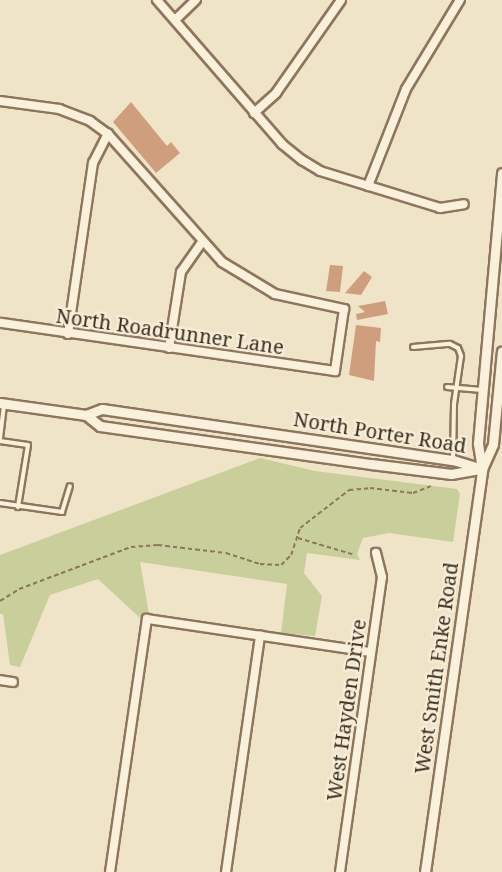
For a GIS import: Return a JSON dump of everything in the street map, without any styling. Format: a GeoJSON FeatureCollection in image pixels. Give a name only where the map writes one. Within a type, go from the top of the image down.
{"type":"FeatureCollection","features":[{"type":"Feature","properties":{"kind":"street"},"geometry":{"type":"LineString","coordinates":[[157,0],[254,113],[302,160],[320,171],[440,208],[464,204]]}},
{"type":"Feature","properties":{"kind":"street"},"geometry":{"type":"LineString","coordinates":[[174,20],[196,0]]}},
{"type":"Feature","properties":{"kind":"street"},"geometry":{"type":"LineString","coordinates":[[254,113],[276,93],[340,0]]}},
{"type":"Feature","properties":{"kind":"street"},"geometry":{"type":"LineString","coordinates":[[368,186],[402,97],[460,0]]}},
{"type":"Feature","properties":{"kind":"street"},"geometry":{"type":"LineString","coordinates":[[0,101],[58,109],[90,121],[108,134],[202,242],[181,272],[169,348]]}},
{"type":"Feature","properties":{"kind":"street"},"geometry":{"type":"LineString","coordinates":[[68,334],[93,163],[108,134]]}},
{"type":"Feature","properties":{"kind":"street","name":"West Smith Enke Road"},"geometry":{"type":"LineString","coordinates":[[482,468],[478,442],[502,174]]}},
{"type":"Feature","properties":{"kind":"street","name":"North Roadrunner Lane"},"geometry":{"type":"LineString","coordinates":[[0,323],[335,371],[344,309],[275,294],[222,262],[202,242]]}},
{"type":"Feature","properties":{"kind":"street","name":"West Smith Enke Road"},"geometry":{"type":"LineString","coordinates":[[425,872],[482,468],[493,444],[502,351]]}},
{"type":"Feature","properties":{"kind":"street","name":"North Porter Road"},"geometry":{"type":"LineString","coordinates":[[2,403],[86,415],[102,409],[453,459],[482,468]]}},
{"type":"Feature","properties":{"kind":"street","name":"North Porter Road"},"geometry":{"type":"LineString","coordinates":[[86,415],[100,426],[371,464],[451,474],[482,468]]}},
{"type":"Feature","properties":{"kind":"street","name":"West Hayden Drive"},"geometry":{"type":"LineString","coordinates":[[340,872],[382,577],[376,553]]}},
{"type":"Feature","properties":{"kind":"street"},"geometry":{"type":"LineString","coordinates":[[110,872],[147,619],[371,652]]}},
{"type":"Feature","properties":{"kind":"street"},"geometry":{"type":"LineString","coordinates":[[226,872],[260,635]]}},
{"type":"Feature","properties":{"kind":"street"},"geometry":{"type":"LineString","coordinates":[[0,680],[13,682]]}},
{"type":"Feature","properties":{"kind":"lane"},"geometry":{"type":"LineString","coordinates":[[413,347],[440,344],[458,348],[462,356],[456,387],[453,459]]}},
{"type":"Feature","properties":{"kind":"lane"},"geometry":{"type":"LineString","coordinates":[[447,387],[482,391]]}},
{"type":"Feature","properties":{"kind":"lane"},"geometry":{"type":"LineString","coordinates":[[2,403],[0,439],[28,444],[18,507]]}},
{"type":"Feature","properties":{"kind":"lane"},"geometry":{"type":"LineString","coordinates":[[0,503],[62,512],[70,486]]}},
{"type":"Feature","properties":{"kind":"path"},"geometry":{"type":"LineString","coordinates":[[0,601],[19,589],[131,547],[158,545],[226,553],[275,566],[288,560],[300,528],[349,490],[370,488],[413,493],[431,486]]}},
{"type":"Feature","properties":{"kind":"path"},"geometry":{"type":"LineString","coordinates":[[297,538],[354,555]]}},
{"type":"Feature","properties":{"kind":"green space"},"geometry":{"type":"Polygon","coordinates":[[[260,458],[315,471],[457,489],[460,494],[453,542],[389,533],[363,538],[357,554],[360,560],[307,553],[304,573],[322,596],[315,636],[281,633],[287,584],[140,562],[149,614],[140,618],[98,579],[50,595],[20,667],[10,665],[3,614],[0,614],[0,555],[260,458]]]}},
{"type":"Feature","properties":{"kind":"building"},"geometry":{"type":"Polygon","coordinates":[[[131,102],[167,146],[171,142],[180,153],[156,173],[113,122],[131,102]]]}},
{"type":"Feature","properties":{"kind":"building"},"geometry":{"type":"Polygon","coordinates":[[[330,265],[343,266],[340,292],[326,291],[330,265]]]}},
{"type":"Feature","properties":{"kind":"building"},"geometry":{"type":"Polygon","coordinates":[[[364,271],[372,277],[361,295],[345,293],[364,271]]]}},
{"type":"Feature","properties":{"kind":"building"},"geometry":{"type":"Polygon","coordinates":[[[385,301],[388,314],[357,320],[356,314],[365,312],[358,306],[385,301]]]}},
{"type":"Feature","properties":{"kind":"building"},"geometry":{"type":"Polygon","coordinates":[[[356,325],[381,328],[380,342],[376,341],[374,381],[349,375],[356,325]]]}}]}
